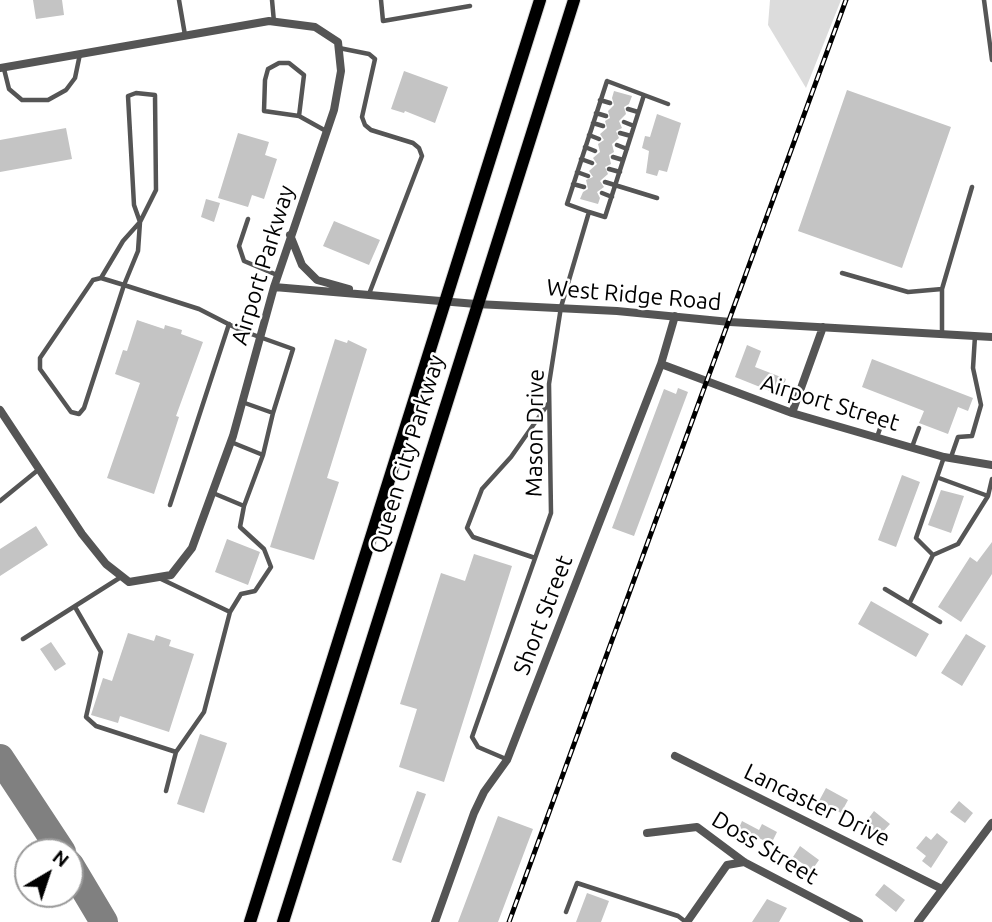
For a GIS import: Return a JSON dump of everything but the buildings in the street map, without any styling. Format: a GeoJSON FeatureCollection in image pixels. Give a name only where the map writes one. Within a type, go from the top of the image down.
{"type":"FeatureCollection","features":[{"type":"Feature","properties":{"kind":"main road","name":"Queen City Parkway"},"geometry":{"type":"LineString","coordinates":[[250,922],[540,0]]}},
{"type":"Feature","properties":{"kind":"main road","name":"Queen City Parkway"},"geometry":{"type":"LineString","coordinates":[[283,922],[574,0]]}},
{"type":"Feature","properties":{"kind":"street"},"geometry":{"type":"LineString","coordinates":[[2,68],[274,22],[315,27],[338,42],[339,48]]}},
{"type":"Feature","properties":{"kind":"street","name":"Airport Parkway"},"geometry":{"type":"LineString","coordinates":[[158,577],[171,575],[192,548],[231,442],[277,275],[327,131],[341,71],[339,48]]}},
{"type":"Feature","properties":{"kind":"street"},"geometry":{"type":"LineString","coordinates":[[290,235],[302,265],[317,280],[369,294]]}},
{"type":"Feature","properties":{"kind":"street","name":"West Ridge Road"},"geometry":{"type":"LineString","coordinates":[[274,287],[730,322],[992,337]]}},
{"type":"Feature","properties":{"kind":"street","name":"Short Street"},"geometry":{"type":"LineString","coordinates":[[435,922],[474,813],[484,792],[507,760],[660,364],[675,316]]}},
{"type":"Feature","properties":{"kind":"street"},"geometry":{"type":"LineString","coordinates":[[792,413],[823,327]]}},
{"type":"Feature","properties":{"kind":"street","name":"Airport Street"},"geometry":{"type":"LineString","coordinates":[[660,364],[792,413],[947,458],[992,465]]}},
{"type":"Feature","properties":{"kind":"street"},"geometry":{"type":"LineString","coordinates":[[0,410],[82,534],[106,564],[129,582],[158,577]]}},
{"type":"Feature","properties":{"kind":"street","name":"Lancaster Drive"},"geometry":{"type":"LineString","coordinates":[[676,756],[942,889]]}},
{"type":"Feature","properties":{"kind":"street"},"geometry":{"type":"LineString","coordinates":[[918,922],[992,823]]}},
{"type":"Feature","properties":{"kind":"street","name":"Doss Street"},"geometry":{"type":"LineString","coordinates":[[647,833],[697,827],[744,862],[859,922]]}},
{"type":"Feature","properties":{"kind":"street"},"geometry":{"type":"LineString","coordinates":[[687,922],[727,865],[744,862]]}},
{"type":"Feature","properties":{"kind":"lane"},"geometry":{"type":"LineString","coordinates":[[179,0],[185,36]]}},
{"type":"Feature","properties":{"kind":"lane"},"geometry":{"type":"LineString","coordinates":[[271,0],[274,22]]}},
{"type":"Feature","properties":{"kind":"lane"},"geometry":{"type":"LineString","coordinates":[[381,0],[383,21],[470,6]]}},
{"type":"Feature","properties":{"kind":"lane"},"geometry":{"type":"LineString","coordinates":[[984,0],[992,60]]}},
{"type":"Feature","properties":{"kind":"lane"},"geometry":{"type":"LineString","coordinates":[[339,48],[369,54],[375,59],[377,65],[362,117],[365,125],[371,130],[413,143],[422,156],[369,294]]}},
{"type":"Feature","properties":{"kind":"lane"},"geometry":{"type":"LineString","coordinates":[[2,68],[9,89],[22,100],[48,100],[66,90],[75,78],[80,54]]}},
{"type":"Feature","properties":{"kind":"lane"},"geometry":{"type":"LineString","coordinates":[[299,116],[304,75],[289,63],[279,63],[268,69],[262,108],[264,111],[299,116],[327,131]]}},
{"type":"Feature","properties":{"kind":"lane"},"geometry":{"type":"LineString","coordinates":[[644,95],[605,217],[567,204],[607,81],[668,104]]}},
{"type":"Feature","properties":{"kind":"lane"},"geometry":{"type":"LineString","coordinates":[[101,278],[123,241],[140,222],[156,190],[155,95],[136,93],[128,96],[134,205],[140,222],[138,251],[124,285],[84,408],[79,414],[71,412],[40,369],[40,358],[93,280],[101,278],[124,285],[199,309],[293,349],[263,455],[244,506],[240,527],[264,549],[271,567],[255,591],[241,594],[230,612],[204,712],[185,743],[176,752],[166,791]]}},
{"type":"Feature","properties":{"kind":"lane"},"geometry":{"type":"LineString","coordinates":[[600,100],[610,103]]}},
{"type":"Feature","properties":{"kind":"lane"},"geometry":{"type":"LineString","coordinates":[[628,109],[638,113]]}},
{"type":"Feature","properties":{"kind":"lane"},"geometry":{"type":"LineString","coordinates":[[596,113],[606,116]]}},
{"type":"Feature","properties":{"kind":"lane"},"geometry":{"type":"LineString","coordinates":[[624,122],[634,125]]}},
{"type":"Feature","properties":{"kind":"lane"},"geometry":{"type":"LineString","coordinates":[[593,123],[603,127]]}},
{"type":"Feature","properties":{"kind":"lane"},"geometry":{"type":"LineString","coordinates":[[620,133],[631,136]]}},
{"type":"Feature","properties":{"kind":"lane"},"geometry":{"type":"LineString","coordinates":[[589,135],[599,139]]}},
{"type":"Feature","properties":{"kind":"lane"},"geometry":{"type":"LineString","coordinates":[[617,145],[627,149]]}},
{"type":"Feature","properties":{"kind":"lane"},"geometry":{"type":"LineString","coordinates":[[585,147],[596,150]]}},
{"type":"Feature","properties":{"kind":"lane"},"geometry":{"type":"LineString","coordinates":[[613,157],[623,160]]}},
{"type":"Feature","properties":{"kind":"lane"},"geometry":{"type":"LineString","coordinates":[[581,159],[592,163]]}},
{"type":"Feature","properties":{"kind":"lane"},"geometry":{"type":"LineString","coordinates":[[609,169],[620,172]]}},
{"type":"Feature","properties":{"kind":"lane"},"geometry":{"type":"LineString","coordinates":[[577,172],[588,176]]}},
{"type":"Feature","properties":{"kind":"lane"},"geometry":{"type":"LineString","coordinates":[[605,182],[657,198]]}},
{"type":"Feature","properties":{"kind":"lane"},"geometry":{"type":"LineString","coordinates":[[573,184],[584,187]]}},
{"type":"Feature","properties":{"kind":"lane"},"geometry":{"type":"LineString","coordinates":[[942,334],[942,289],[972,187]]}},
{"type":"Feature","properties":{"kind":"lane"},"geometry":{"type":"LineString","coordinates":[[602,193],[612,197]]}},
{"type":"Feature","properties":{"kind":"lane","name":"Mason Drive"},"geometry":{"type":"LineString","coordinates":[[507,760],[478,747],[472,737],[551,513],[549,384],[561,307],[589,212]]}},
{"type":"Feature","properties":{"kind":"lane"},"geometry":{"type":"LineString","coordinates":[[248,219],[239,246],[244,261],[277,275]]}},
{"type":"Feature","properties":{"kind":"lane"},"geometry":{"type":"LineString","coordinates":[[842,273],[908,292],[942,289]]}},
{"type":"Feature","properties":{"kind":"lane"},"geometry":{"type":"LineString","coordinates":[[170,505],[229,324]]}},
{"type":"Feature","properties":{"kind":"lane"},"geometry":{"type":"LineString","coordinates":[[933,555],[916,538],[958,437],[972,436],[981,405],[973,368],[975,336]]}},
{"type":"Feature","properties":{"kind":"lane"},"geometry":{"type":"LineString","coordinates":[[242,402],[273,413]]}},
{"type":"Feature","properties":{"kind":"lane"},"geometry":{"type":"LineString","coordinates":[[536,558],[473,537],[467,527],[482,489],[511,457],[549,402]]}},
{"type":"Feature","properties":{"kind":"lane"},"geometry":{"type":"LineString","coordinates":[[876,438],[883,419]]}},
{"type":"Feature","properties":{"kind":"lane"},"geometry":{"type":"LineString","coordinates":[[912,448],[919,428]]}},
{"type":"Feature","properties":{"kind":"lane"},"geometry":{"type":"LineString","coordinates":[[231,442],[263,455]]}},
{"type":"Feature","properties":{"kind":"lane"},"geometry":{"type":"LineString","coordinates":[[0,501],[39,469]]}},
{"type":"Feature","properties":{"kind":"lane"},"geometry":{"type":"LineString","coordinates":[[939,478],[988,496]]}},
{"type":"Feature","properties":{"kind":"lane"},"geometry":{"type":"LineString","coordinates":[[910,602],[933,555],[958,544],[988,496],[992,479]]}},
{"type":"Feature","properties":{"kind":"lane"},"geometry":{"type":"LineString","coordinates":[[212,493],[244,506]]}},
{"type":"Feature","properties":{"kind":"lane"},"geometry":{"type":"LineString","coordinates":[[23,639],[122,576]]}},
{"type":"Feature","properties":{"kind":"lane"},"geometry":{"type":"LineString","coordinates":[[158,577],[230,612]]}},
{"type":"Feature","properties":{"kind":"lane"},"geometry":{"type":"LineString","coordinates":[[885,589],[940,622]]}},
{"type":"Feature","properties":{"kind":"lane"},"geometry":{"type":"LineString","coordinates":[[75,607],[101,652],[86,717],[96,726],[176,752]]}},
{"type":"Feature","properties":{"kind":"lane"},"geometry":{"type":"LineString","coordinates":[[566,912],[578,883],[677,916],[687,922]]}},
{"type":"Feature","properties":{"kind":"shaded area"},"geometry":{"type":"Polygon","coordinates":[[[770,0],[841,0],[806,88],[768,25],[770,0]]]}},
{"type":"Feature","properties":{"kind":"taxiway"},"geometry":{"type":"LineString","coordinates":[[0,758],[53,838]]}},
{"type":"Feature","properties":{"kind":"taxiway"},"geometry":{"type":"LineString","coordinates":[[84,888],[104,922]]}},
{"type":"Feature","properties":{"kind":"railway"},"geometry":{"type":"LineString","coordinates":[[509,922],[846,0]]}}]}
